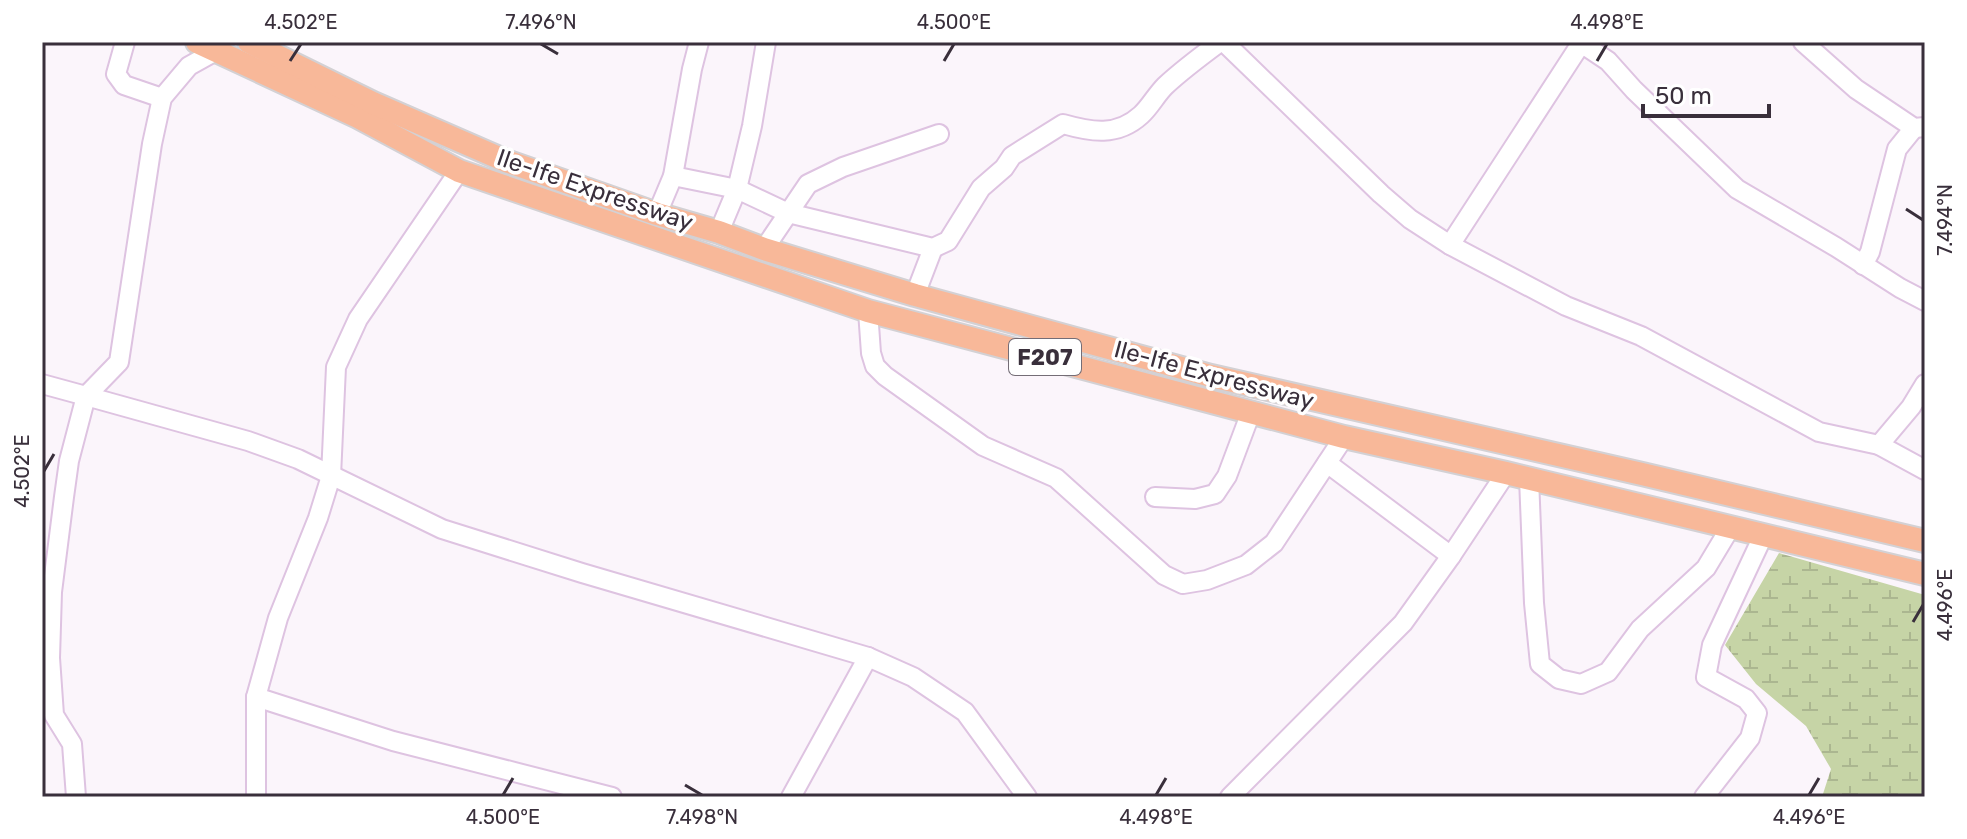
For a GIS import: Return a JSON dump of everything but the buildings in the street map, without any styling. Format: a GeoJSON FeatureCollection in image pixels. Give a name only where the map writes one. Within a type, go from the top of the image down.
{"type":"FeatureCollection","features":[{"type":"Feature","properties":{"kind":"main road","name":"Ile-Ife Expressway"},"geometry":{"type":"LineString","coordinates":[[249,42],[373,103],[492,155],[657,214],[915,295],[1211,376],[1925,541]]}},
{"type":"Feature","properties":{"kind":"main road","name":"Ile-Ife Expressway"},"geometry":{"type":"LineString","coordinates":[[207,46],[358,117],[459,171],[868,311],[1344,437],[1529,478],[1925,574]]}},
{"type":"Feature","properties":{"kind":"main road"},"geometry":{"type":"LineString","coordinates":[[1629,503],[1642,474]]}},
{"type":"Feature","properties":{"kind":"street"},"geometry":{"type":"LineString","coordinates":[[125,42],[116,74],[124,85],[162,98]]}},
{"type":"Feature","properties":{"kind":"street"},"geometry":{"type":"LineString","coordinates":[[657,214],[673,176],[699,42]]}},
{"type":"Feature","properties":{"kind":"street"},"geometry":{"type":"LineString","coordinates":[[719,232],[737,189],[752,126],[766,42]]}},
{"type":"Feature","properties":{"kind":"street"},"geometry":{"type":"LineString","coordinates":[[673,176],[737,189],[788,213],[933,248],[948,241],[981,188],[1004,168],[1012,156],[1063,124],[1092,132],[1117,130],[1141,116],[1178,73],[1222,42],[1381,194],[1410,219],[1450,245],[1566,306],[1641,336],[1819,432],[1879,445],[1925,470]]}},
{"type":"Feature","properties":{"kind":"street"},"geometry":{"type":"LineString","coordinates":[[1803,42],[1856,89],[1920,128],[1897,149],[1870,252],[1863,265]]}},
{"type":"Feature","properties":{"kind":"street"},"geometry":{"type":"LineString","coordinates":[[1450,245],[1581,43],[1608,61],[1737,189],[1925,301]]}},
{"type":"Feature","properties":{"kind":"street"},"geometry":{"type":"LineString","coordinates":[[76,797],[72,744],[54,715],[47,592],[69,461],[86,396],[119,362],[162,98],[207,46]]}},
{"type":"Feature","properties":{"kind":"street"},"geometry":{"type":"LineString","coordinates":[[764,249],[808,184],[843,167],[939,134]]}},
{"type":"Feature","properties":{"kind":"street"},"geometry":{"type":"LineString","coordinates":[[256,797],[256,697],[278,618],[318,518],[331,476],[336,367],[358,319],[459,171]]}},
{"type":"Feature","properties":{"kind":"street"},"geometry":{"type":"LineString","coordinates":[[915,295],[933,248]]}},
{"type":"Feature","properties":{"kind":"street"},"geometry":{"type":"LineString","coordinates":[[868,311],[871,353],[875,366],[885,376],[983,446],[1056,478],[1164,575],[1183,584],[1207,580],[1246,565],[1274,543],[1344,437]]}},
{"type":"Feature","properties":{"kind":"street"},"geometry":{"type":"LineString","coordinates":[[42,384],[248,441],[298,459],[442,529],[868,657],[913,677],[965,712],[1027,797]]}},
{"type":"Feature","properties":{"kind":"street"},"geometry":{"type":"LineString","coordinates":[[1879,445],[1911,407],[1925,384]]}},
{"type":"Feature","properties":{"kind":"street"},"geometry":{"type":"LineString","coordinates":[[1155,497],[1195,499],[1215,494],[1227,476],[1251,412]]}},
{"type":"Feature","properties":{"kind":"street"},"geometry":{"type":"LineString","coordinates":[[1327,463],[1451,556]]}},
{"type":"Feature","properties":{"kind":"street"},"geometry":{"type":"LineString","coordinates":[[1230,797],[1403,623],[1506,473]]}},
{"type":"Feature","properties":{"kind":"street"},"geometry":{"type":"LineString","coordinates":[[1529,478],[1540,664],[1559,679],[1581,684],[1608,672],[1640,629],[1706,568],[1730,528]]}},
{"type":"Feature","properties":{"kind":"street"},"geometry":{"type":"LineString","coordinates":[[1704,797],[1750,738],[1757,713],[1746,699],[1706,677],[1712,645],[1763,536]]}},
{"type":"Feature","properties":{"kind":"street"},"geometry":{"type":"LineString","coordinates":[[791,797],[868,657]]}},
{"type":"Feature","properties":{"kind":"street"},"geometry":{"type":"LineString","coordinates":[[256,697],[393,741],[612,797]]}},
{"type":"Feature","properties":{"kind":"green space"},"geometry":{"type":"Polygon","coordinates":[[[1779,553],[1925,595],[1925,797],[1822,797],[1831,769],[1806,726],[1756,684],[1725,645],[1779,553]]]}}]}
